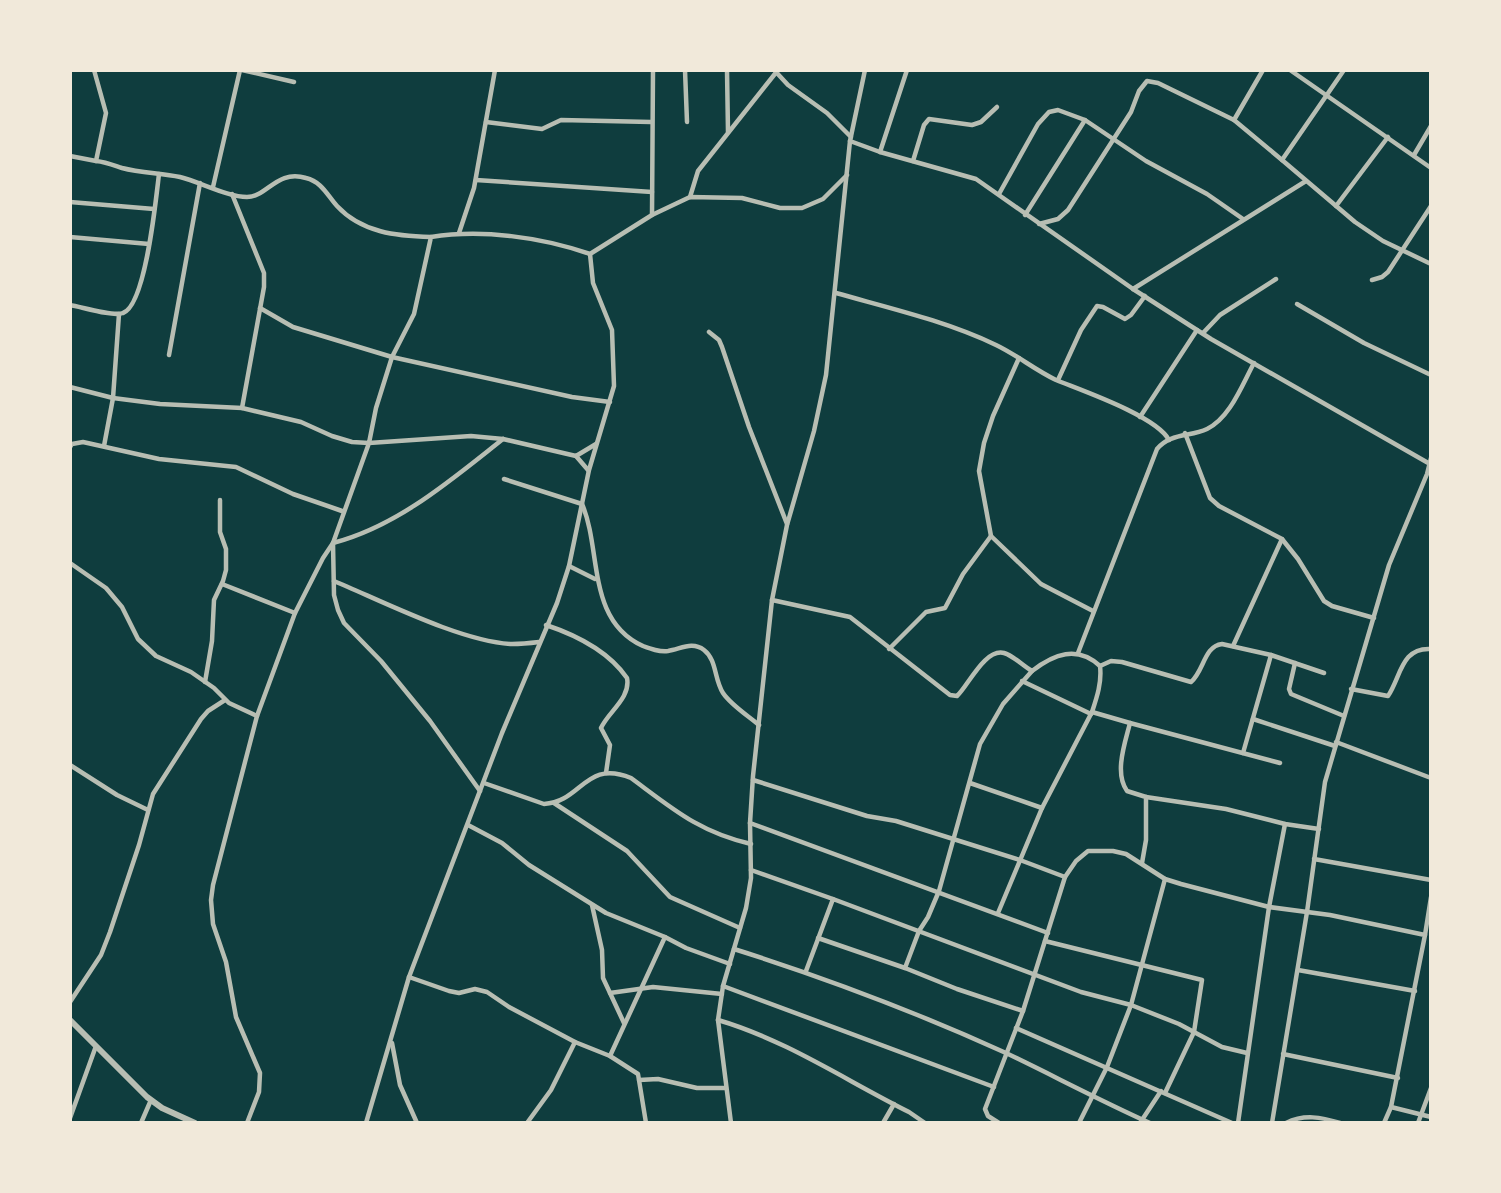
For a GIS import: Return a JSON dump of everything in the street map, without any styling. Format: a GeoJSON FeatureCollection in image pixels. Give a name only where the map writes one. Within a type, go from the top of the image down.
{"type":"FeatureCollection","features":[{"type":"Feature","properties":{"kind":"street"},"geometry":{"type":"LineString","coordinates":[[94,70],[106,113],[96,161]]}},
{"type":"Feature","properties":{"kind":"street"},"geometry":{"type":"LineString","coordinates":[[213,187],[241,70],[294,82]]}},
{"type":"Feature","properties":{"kind":"street"},"geometry":{"type":"LineString","coordinates":[[460,233],[476,180],[495,70]]}},
{"type":"Feature","properties":{"kind":"street"},"geometry":{"type":"LineString","coordinates":[[652,215],[653,70]]}},
{"type":"Feature","properties":{"kind":"street"},"geometry":{"type":"LineString","coordinates":[[685,70],[687,122]]}},
{"type":"Feature","properties":{"kind":"street"},"geometry":{"type":"LineString","coordinates":[[727,70],[728,133]]}},
{"type":"Feature","properties":{"kind":"street"},"geometry":{"type":"LineString","coordinates":[[731,1123],[718,1020],[723,986],[746,908],[751,870],[753,780],[772,600],[787,525],[826,375],[851,139],[865,70]]}},
{"type":"Feature","properties":{"kind":"street"},"geometry":{"type":"LineString","coordinates":[[880,152],[907,70]]}},
{"type":"Feature","properties":{"kind":"street"},"geometry":{"type":"LineString","coordinates":[[1234,120],[1263,70]]}},
{"type":"Feature","properties":{"kind":"street"},"geometry":{"type":"LineString","coordinates":[[1290,70],[1431,168]]}},
{"type":"Feature","properties":{"kind":"street"},"geometry":{"type":"LineString","coordinates":[[1282,160],[1344,70]]}},
{"type":"Feature","properties":{"kind":"street"},"geometry":{"type":"LineString","coordinates":[[690,197],[698,172],[776,71],[788,85],[827,113],[851,139],[880,152],[976,179],[1133,289],[1197,330],[1430,462],[1389,565],[1325,782],[1307,912],[1272,1123]]}},
{"type":"Feature","properties":{"kind":"street"},"geometry":{"type":"LineString","coordinates":[[1039,224],[1058,219],[1068,210],[1147,81],[1158,83],[1234,120],[1336,206],[1383,241],[1431,264]]}},
{"type":"Feature","properties":{"kind":"street"},"geometry":{"type":"LineString","coordinates":[[913,161],[924,125],[929,120],[972,125],[981,122],[997,107]]}},
{"type":"Feature","properties":{"kind":"street"},"geometry":{"type":"LineString","coordinates":[[999,194],[1038,124],[1049,112],[1067,112],[1085,120],[1243,219]]}},
{"type":"Feature","properties":{"kind":"street"},"geometry":{"type":"LineString","coordinates":[[486,122],[542,129],[561,120],[652,122]]}},
{"type":"Feature","properties":{"kind":"street"},"geometry":{"type":"LineString","coordinates":[[1026,215],[1085,120]]}},
{"type":"Feature","properties":{"kind":"street"},"geometry":{"type":"LineString","coordinates":[[1414,155],[1431,126]]}},
{"type":"Feature","properties":{"kind":"street"},"geometry":{"type":"LineString","coordinates":[[1336,206],[1388,136]]}},
{"type":"Feature","properties":{"kind":"street"},"geometry":{"type":"LineString","coordinates":[[70,156],[200,183],[250,197],[281,179],[304,177],[325,189],[337,206],[352,219],[375,230],[398,236],[431,237],[460,233],[540,241],[590,254],[652,215],[690,197],[742,198],[780,208],[802,208],[822,199],[848,175]]}},
{"type":"Feature","properties":{"kind":"street"},"geometry":{"type":"LineString","coordinates":[[70,305],[119,314],[130,308],[139,292],[159,174]]}},
{"type":"Feature","properties":{"kind":"street"},"geometry":{"type":"LineString","coordinates":[[476,180],[652,192]]}},
{"type":"Feature","properties":{"kind":"street"},"geometry":{"type":"LineString","coordinates":[[1133,289],[1306,181]]}},
{"type":"Feature","properties":{"kind":"street"},"geometry":{"type":"LineString","coordinates":[[169,355],[200,183]]}},
{"type":"Feature","properties":{"kind":"street"},"geometry":{"type":"LineString","coordinates":[[232,193],[264,273],[242,408]]}},
{"type":"Feature","properties":{"kind":"street"},"geometry":{"type":"LineString","coordinates":[[70,202],[154,209]]}},
{"type":"Feature","properties":{"kind":"street"},"geometry":{"type":"LineString","coordinates":[[1373,280],[1388,272],[1431,206]]}},
{"type":"Feature","properties":{"kind":"street"},"geometry":{"type":"LineString","coordinates":[[70,237],[149,244]]}},
{"type":"Feature","properties":{"kind":"street"},"geometry":{"type":"LineString","coordinates":[[431,237],[414,314],[392,357],[376,408],[369,443],[342,511],[333,543],[334,595],[344,623],[430,721],[481,792]]}},
{"type":"Feature","properties":{"kind":"street"},"geometry":{"type":"LineString","coordinates":[[366,1123],[410,977],[502,733],[557,603],[569,566],[589,470],[614,386],[612,330],[593,283],[590,254]]}},
{"type":"Feature","properties":{"kind":"street"},"geometry":{"type":"LineString","coordinates":[[1203,333],[1220,315],[1276,279]]}},
{"type":"Feature","properties":{"kind":"street"},"geometry":{"type":"LineString","coordinates":[[836,293],[957,329],[996,345],[1058,380],[1157,426],[1169,440]]}},
{"type":"Feature","properties":{"kind":"street"},"geometry":{"type":"LineString","coordinates":[[1058,380],[1081,330],[1097,306],[1125,319],[1145,296]]}},
{"type":"Feature","properties":{"kind":"street"},"geometry":{"type":"LineString","coordinates":[[1297,304],[1364,343],[1431,375]]}},
{"type":"Feature","properties":{"kind":"street"},"geometry":{"type":"LineString","coordinates":[[260,308],[293,327],[392,357],[572,397],[610,402]]}},
{"type":"Feature","properties":{"kind":"street"},"geometry":{"type":"LineString","coordinates":[[104,446],[113,398],[119,314]]}},
{"type":"Feature","properties":{"kind":"street"},"geometry":{"type":"LineString","coordinates":[[1140,417],[1197,330]]}},
{"type":"Feature","properties":{"kind":"street"},"geometry":{"type":"LineString","coordinates":[[709,332],[719,340],[722,347],[787,525]]}},
{"type":"Feature","properties":{"kind":"street"},"geometry":{"type":"LineString","coordinates":[[1019,358],[993,416],[979,471],[991,536],[1041,584],[1093,611]]}},
{"type":"Feature","properties":{"kind":"street"},"geometry":{"type":"LineString","coordinates":[[1078,653],[1153,457],[1162,443],[1185,433],[1204,430],[1222,417],[1254,363]]}},
{"type":"Feature","properties":{"kind":"street"},"geometry":{"type":"LineString","coordinates":[[70,387],[113,398],[160,404],[242,408],[301,422],[352,442],[444,437],[503,439],[576,456],[589,470]]}},
{"type":"Feature","properties":{"kind":"street"},"geometry":{"type":"LineString","coordinates":[[1185,433],[1210,498],[1219,506],[1282,539],[1324,601],[1332,606],[1374,618]]}},
{"type":"Feature","properties":{"kind":"street"},"geometry":{"type":"LineString","coordinates":[[247,1123],[259,1092],[260,1073],[236,1017],[226,962],[213,924],[211,900],[257,716],[295,613],[333,543],[379,527],[435,493],[503,439]]}},
{"type":"Feature","properties":{"kind":"street"},"geometry":{"type":"LineString","coordinates":[[70,447],[83,442],[159,459],[236,467],[293,494],[342,511]]}},
{"type":"Feature","properties":{"kind":"street"},"geometry":{"type":"LineString","coordinates":[[576,456],[596,444]]}},
{"type":"Feature","properties":{"kind":"street"},"geometry":{"type":"LineString","coordinates":[[504,479],[582,504]]}},
{"type":"Feature","properties":{"kind":"street"},"geometry":{"type":"LineString","coordinates":[[205,682],[212,641],[214,600],[222,584],[226,559],[226,549],[220,532],[220,500]]}},
{"type":"Feature","properties":{"kind":"street"},"geometry":{"type":"LineString","coordinates":[[582,504],[591,530],[596,579],[609,613],[622,632],[633,641],[656,651],[670,651],[691,645],[706,651],[713,662],[718,685],[725,697],[759,726]]}},
{"type":"Feature","properties":{"kind":"street"},"geometry":{"type":"LineString","coordinates":[[890,649],[926,612],[945,608],[963,574],[991,536]]}},
{"type":"Feature","properties":{"kind":"street"},"geometry":{"type":"LineString","coordinates":[[1233,646],[1282,539]]}},
{"type":"Feature","properties":{"kind":"street"},"geometry":{"type":"LineString","coordinates":[[70,563],[106,588],[122,607],[138,639],[156,656],[191,672],[225,700],[257,716]]}},
{"type":"Feature","properties":{"kind":"street"},"geometry":{"type":"LineString","coordinates":[[569,566],[596,579]]}},
{"type":"Feature","properties":{"kind":"street"},"geometry":{"type":"LineString","coordinates":[[334,581],[428,620],[483,639],[511,644],[540,642]]}},
{"type":"Feature","properties":{"kind":"street"},"geometry":{"type":"LineString","coordinates":[[222,584],[295,613]]}},
{"type":"Feature","properties":{"kind":"street"},"geometry":{"type":"LineString","coordinates":[[772,600],[850,617],[945,693],[953,696],[961,692],[974,670],[997,653],[1006,654],[1032,671]]}},
{"type":"Feature","properties":{"kind":"street"},"geometry":{"type":"LineString","coordinates":[[546,625],[562,630],[599,651],[627,678],[624,696],[601,728],[610,745],[606,773]]}},
{"type":"Feature","properties":{"kind":"street"},"geometry":{"type":"LineString","coordinates":[[1100,666],[1111,661],[1122,662],[1191,682],[1196,678],[1214,644],[1271,655],[1324,673]]}},
{"type":"Feature","properties":{"kind":"street"},"geometry":{"type":"LineString","coordinates":[[1351,689],[1388,696],[1405,659],[1417,650],[1431,649]]}},
{"type":"Feature","properties":{"kind":"street"},"geometry":{"type":"LineString","coordinates":[[905,968],[919,931],[939,891],[980,744],[991,720],[1032,671],[1059,655],[1078,653],[1092,658],[1100,666],[1099,691],[1092,713],[1042,808],[998,913]]}},
{"type":"Feature","properties":{"kind":"street"},"geometry":{"type":"LineString","coordinates":[[1243,753],[1271,655]]}},
{"type":"Feature","properties":{"kind":"street"},"geometry":{"type":"LineString","coordinates":[[1295,663],[1289,689],[1291,694],[1344,716]]}},
{"type":"Feature","properties":{"kind":"street"},"geometry":{"type":"LineString","coordinates":[[1021,681],[1092,713],[1280,763]]}},
{"type":"Feature","properties":{"kind":"street"},"geometry":{"type":"LineString","coordinates":[[70,1002],[101,955],[139,845],[153,794],[201,719],[225,700]]}},
{"type":"Feature","properties":{"kind":"street"},"geometry":{"type":"LineString","coordinates":[[1253,719],[1336,744],[1431,778]]}},
{"type":"Feature","properties":{"kind":"street"},"geometry":{"type":"LineString","coordinates":[[1130,723],[1120,779],[1127,791],[1146,797],[1226,809],[1285,824],[1319,829]]}},
{"type":"Feature","properties":{"kind":"street"},"geometry":{"type":"LineString","coordinates":[[70,765],[117,795],[148,810]]}},
{"type":"Feature","properties":{"kind":"street"},"geometry":{"type":"LineString","coordinates":[[484,783],[544,804],[554,803],[598,774],[621,774],[631,778],[713,834],[751,844]]}},
{"type":"Feature","properties":{"kind":"street"},"geometry":{"type":"LineString","coordinates":[[753,780],[867,816],[896,821],[954,839],[1065,877]]}},
{"type":"Feature","properties":{"kind":"street"},"geometry":{"type":"LineString","coordinates":[[970,783],[1042,808]]}},
{"type":"Feature","properties":{"kind":"street"},"geometry":{"type":"LineString","coordinates":[[1142,863],[1147,822],[1146,797]]}},
{"type":"Feature","properties":{"kind":"street"},"geometry":{"type":"LineString","coordinates":[[554,803],[627,851],[670,897],[740,928]]}},
{"type":"Feature","properties":{"kind":"street"},"geometry":{"type":"LineString","coordinates":[[750,823],[1048,933]]}},
{"type":"Feature","properties":{"kind":"street"},"geometry":{"type":"LineString","coordinates":[[1238,1123],[1269,907],[1285,824]]}},
{"type":"Feature","properties":{"kind":"street"},"geometry":{"type":"LineString","coordinates":[[468,825],[502,843],[529,865],[618,919],[730,964]]}},
{"type":"Feature","properties":{"kind":"street"},"geometry":{"type":"LineString","coordinates":[[999,1123],[985,1112],[1023,1011],[1065,877],[1076,861],[1088,851],[1113,851],[1142,863],[1165,879],[1269,907],[1425,935]]}},
{"type":"Feature","properties":{"kind":"street"},"geometry":{"type":"LineString","coordinates":[[1314,859],[1431,880]]}},
{"type":"Feature","properties":{"kind":"street"},"geometry":{"type":"LineString","coordinates":[[751,870],[1081,992],[1131,1005],[1179,1024],[1222,1046],[1247,1053]]}},
{"type":"Feature","properties":{"kind":"street"},"geometry":{"type":"LineString","coordinates":[[1079,1123],[1107,1067],[1131,1005],[1165,879]]}},
{"type":"Feature","properties":{"kind":"street"},"geometry":{"type":"LineString","coordinates":[[1384,1123],[1398,1078],[1429,922],[1431,897]]}},
{"type":"Feature","properties":{"kind":"street"},"geometry":{"type":"LineString","coordinates":[[806,971],[833,899]]}},
{"type":"Feature","properties":{"kind":"street"},"geometry":{"type":"LineString","coordinates":[[592,904],[602,950],[601,969],[625,1023]]}},
{"type":"Feature","properties":{"kind":"street"},"geometry":{"type":"LineString","coordinates":[[610,1056],[665,937]]}},
{"type":"Feature","properties":{"kind":"street"},"geometry":{"type":"LineString","coordinates":[[818,938],[1023,1011]]}},
{"type":"Feature","properties":{"kind":"street"},"geometry":{"type":"LineString","coordinates":[[1045,941],[1202,980],[1194,1032],[1163,1092],[1141,1121]]}},
{"type":"Feature","properties":{"kind":"street"},"geometry":{"type":"LineString","coordinates":[[734,949],[806,971],[1006,1054],[1150,1123]]}},
{"type":"Feature","properties":{"kind":"street"},"geometry":{"type":"LineString","coordinates":[[1297,970],[1415,991]]}},
{"type":"Feature","properties":{"kind":"street"},"geometry":{"type":"LineString","coordinates":[[410,977],[459,993],[475,989],[487,992],[509,1007],[575,1042],[610,1056],[635,1070],[646,1123]]}},
{"type":"Feature","properties":{"kind":"street"},"geometry":{"type":"LineString","coordinates":[[723,986],[994,1087]]}},
{"type":"Feature","properties":{"kind":"street"},"geometry":{"type":"LineString","coordinates":[[610,993],[640,987],[722,995]]}},
{"type":"Feature","properties":{"kind":"street"},"geometry":{"type":"LineString","coordinates":[[70,1020],[151,1100],[195,1123]]}},
{"type":"Feature","properties":{"kind":"street"},"geometry":{"type":"LineString","coordinates":[[718,1020],[764,1037],[894,1104],[925,1123]]}},
{"type":"Feature","properties":{"kind":"street"},"geometry":{"type":"LineString","coordinates":[[1016,1028],[1232,1123]]}},
{"type":"Feature","properties":{"kind":"street"},"geometry":{"type":"LineString","coordinates":[[392,1042],[400,1085],[416,1123]]}},
{"type":"Feature","properties":{"kind":"street"},"geometry":{"type":"LineString","coordinates":[[527,1123],[551,1090],[575,1042]]}},
{"type":"Feature","properties":{"kind":"street"},"geometry":{"type":"LineString","coordinates":[[70,1118],[96,1046]]}},
{"type":"Feature","properties":{"kind":"street"},"geometry":{"type":"LineString","coordinates":[[1283,1054],[1398,1078]]}},
{"type":"Feature","properties":{"kind":"street"},"geometry":{"type":"LineString","coordinates":[[639,1080],[658,1079],[697,1088],[726,1088]]}},
{"type":"Feature","properties":{"kind":"street"},"geometry":{"type":"LineString","coordinates":[[1418,1123],[1431,1089]]}},
{"type":"Feature","properties":{"kind":"street"},"geometry":{"type":"LineString","coordinates":[[141,1123],[151,1100]]}},
{"type":"Feature","properties":{"kind":"street"},"geometry":{"type":"LineString","coordinates":[[883,1123],[894,1104]]}},
{"type":"Feature","properties":{"kind":"street"},"geometry":{"type":"LineString","coordinates":[[1391,1107],[1431,1117]]}},
{"type":"Feature","properties":{"kind":"street"},"geometry":{"type":"LineString","coordinates":[[1286,1123],[1298,1117],[1311,1116],[1340,1123]]}}]}
